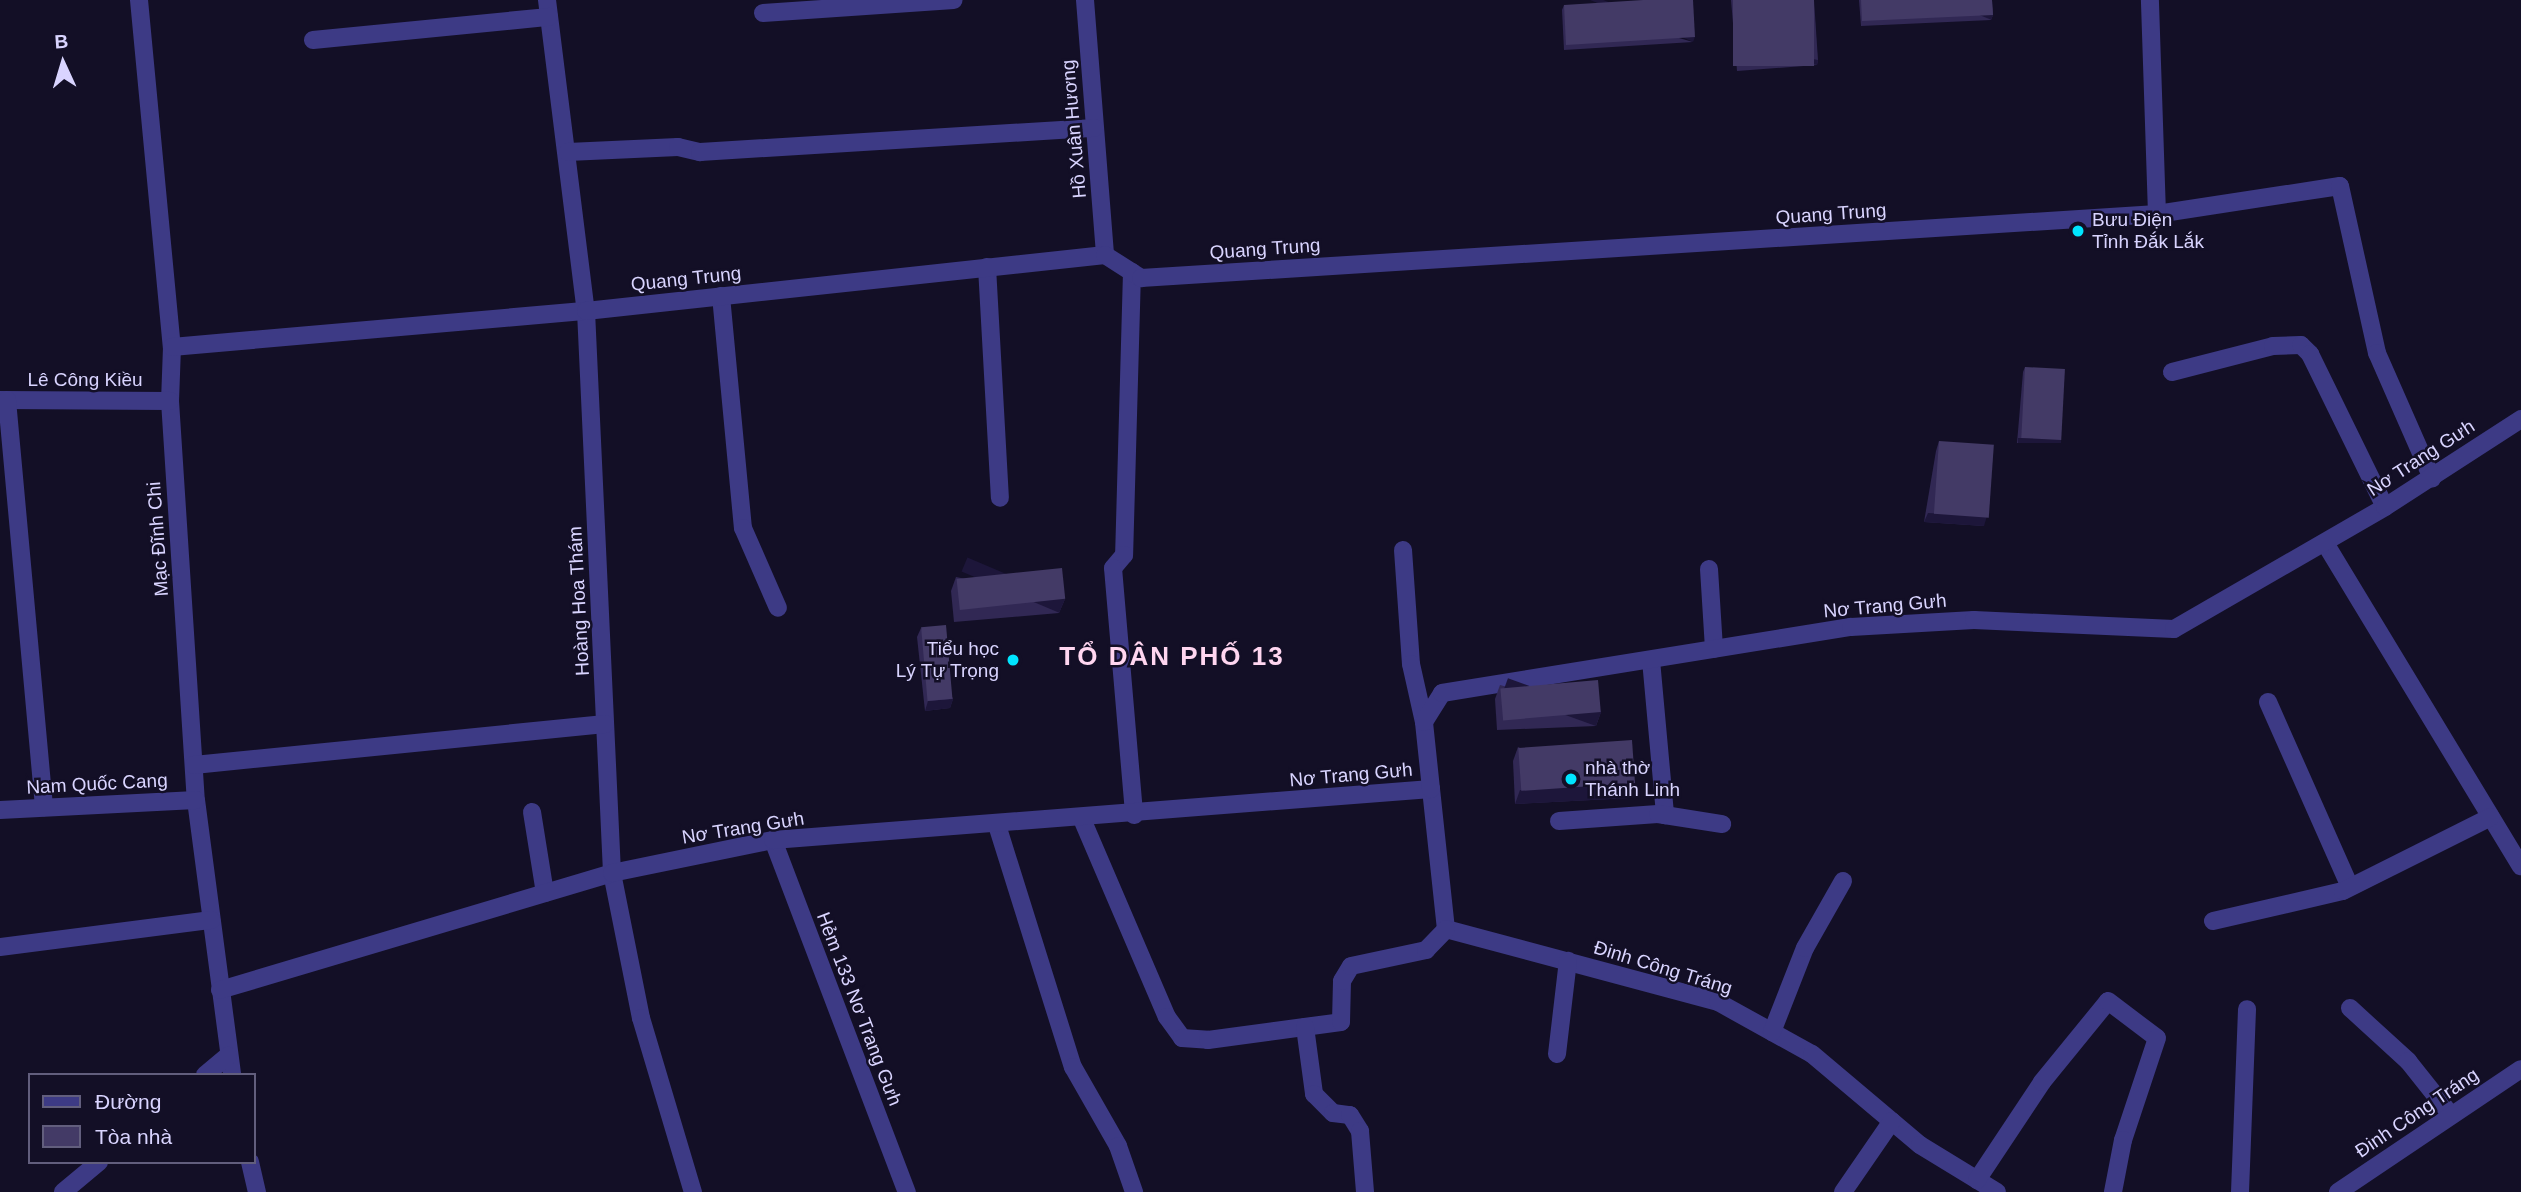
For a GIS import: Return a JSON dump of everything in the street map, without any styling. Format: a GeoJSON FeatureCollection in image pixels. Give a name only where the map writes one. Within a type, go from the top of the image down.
{"type":"FeatureCollection","features":[{"type":"Feature","properties":{"kind":"street","name":"Mạc Đĩnh Chi"},"geometry":{"type":"LineString","coordinates":[[139,0],[172,347],[170,401],[196,800],[232,1073]]}},
{"type":"Feature","properties":{"kind":"street"},"geometry":{"type":"LineString","coordinates":[[763,13],[954,0]]}},
{"type":"Feature","properties":{"kind":"street","name":"Hồ Xuân Hương"},"geometry":{"type":"LineString","coordinates":[[1084,0],[1105,255]]}},
{"type":"Feature","properties":{"kind":"street"},"geometry":{"type":"LineString","coordinates":[[2150,0],[2157,214]]}},
{"type":"Feature","properties":{"kind":"street"},"geometry":{"type":"LineString","coordinates":[[313,40],[548,9]]}},
{"type":"Feature","properties":{"kind":"street","name":"Hoàng Hoa Thám"},"geometry":{"type":"LineString","coordinates":[[548,9],[586,311],[612,873],[641,1018],[693,1192]]}},
{"type":"Feature","properties":{"kind":"street"},"geometry":{"type":"LineString","coordinates":[[568,152],[678,147],[700,152],[1094,128]]}},
{"type":"Feature","properties":{"kind":"street","name":"Quang Trung"},"geometry":{"type":"LineString","coordinates":[[172,347],[586,311],[1105,255],[1141,278],[2157,214],[2340,186],[2377,353],[2431,478]]}},
{"type":"Feature","properties":{"kind":"street"},"geometry":{"type":"LineString","coordinates":[[987,267],[1000,498]]}},
{"type":"Feature","properties":{"kind":"street"},"geometry":{"type":"LineString","coordinates":[[1132,272],[1124,555],[1114,568],[1134,816]]}},
{"type":"Feature","properties":{"kind":"street"},"geometry":{"type":"LineString","coordinates":[[721,296],[743,528],[778,608]]}},
{"type":"Feature","properties":{"kind":"street"},"geometry":{"type":"LineString","coordinates":[[2172,372],[2273,346],[2301,345],[2310,354],[2385,508]]}},
{"type":"Feature","properties":{"kind":"street"},"geometry":{"type":"LineString","coordinates":[[3,400],[44,807]]}},
{"type":"Feature","properties":{"kind":"street","name":"Lê Công Kiều"},"geometry":{"type":"LineString","coordinates":[[3,400],[170,401]]}},
{"type":"Feature","properties":{"kind":"street","name":"Nơ Trang Gưh"},"geometry":{"type":"LineString","coordinates":[[220,990],[612,873],[773,840],[1134,816],[1430,789],[1424,722],[1442,693],[1851,627],[1974,620],[2174,629],[2385,508],[2521,419]]}},
{"type":"Feature","properties":{"kind":"street"},"geometry":{"type":"LineString","coordinates":[[2325,543],[2521,866]]}},
{"type":"Feature","properties":{"kind":"street"},"geometry":{"type":"LineString","coordinates":[[1403,550],[1411,664],[1424,722]]}},
{"type":"Feature","properties":{"kind":"street"},"geometry":{"type":"LineString","coordinates":[[1709,569],[1714,649]]}},
{"type":"Feature","properties":{"kind":"street"},"geometry":{"type":"LineString","coordinates":[[1651,660],[1665,815]]}},
{"type":"Feature","properties":{"kind":"street"},"geometry":{"type":"LineString","coordinates":[[2268,702],[2350,887]]}},
{"type":"Feature","properties":{"kind":"street"},"geometry":{"type":"LineString","coordinates":[[194,765],[606,724]]}},
{"type":"Feature","properties":{"kind":"street"},"geometry":{"type":"LineString","coordinates":[[1082,819],[1167,1017],[1182,1038],[1208,1040],[1341,1022],[1342,981],[1351,966],[1426,950],[1446,929],[1430,789]]}},
{"type":"Feature","properties":{"kind":"street","name":"Nam Quốc Cang"},"geometry":{"type":"LineString","coordinates":[[0,810],[196,800]]}},
{"type":"Feature","properties":{"kind":"street"},"geometry":{"type":"LineString","coordinates":[[532,812],[545,893]]}},
{"type":"Feature","properties":{"kind":"street"},"geometry":{"type":"LineString","coordinates":[[1559,821],[1665,815],[1696,824],[1722,824]]}},
{"type":"Feature","properties":{"kind":"street"},"geometry":{"type":"LineString","coordinates":[[2213,920],[2350,887],[2491,817]]}},
{"type":"Feature","properties":{"kind":"street"},"geometry":{"type":"LineString","coordinates":[[997,825],[1073,1067],[1118,1146],[1134,1192]]}},
{"type":"Feature","properties":{"kind":"street","name":"Hẻm 133 Nơ Trang Gưh"},"geometry":{"type":"LineString","coordinates":[[773,840],[907,1192]]}},
{"type":"Feature","properties":{"kind":"street"},"geometry":{"type":"LineString","coordinates":[[1772,1032],[1805,948],[1843,881]]}},
{"type":"Feature","properties":{"kind":"street"},"geometry":{"type":"LineString","coordinates":[[0,947],[211,920]]}},
{"type":"Feature","properties":{"kind":"street","name":"Đinh Công Tráng"},"geometry":{"type":"LineString","coordinates":[[1446,929],[1718,1003],[1812,1054],[1920,1145],[1997,1192]]}},
{"type":"Feature","properties":{"kind":"street"},"geometry":{"type":"LineString","coordinates":[[1557,1054],[1568,961]]}},
{"type":"Feature","properties":{"kind":"street"},"geometry":{"type":"LineString","coordinates":[[1978,1180],[2042,1082],[2108,1001],[2157,1038],[2123,1140],[2113,1192]]}},
{"type":"Feature","properties":{"kind":"street"},"geometry":{"type":"LineString","coordinates":[[2350,1008],[2408,1061],[2451,1115]]}},
{"type":"Feature","properties":{"kind":"street"},"geometry":{"type":"LineString","coordinates":[[2240,1192],[2248,1009]]}},
{"type":"Feature","properties":{"kind":"street"},"geometry":{"type":"LineString","coordinates":[[1305,1027],[1314,1094],[1334,1114],[1350,1115],[1360,1131],[1365,1192]]}},
{"type":"Feature","properties":{"kind":"street"},"geometry":{"type":"LineString","coordinates":[[207,1073],[228,1056]]}},
{"type":"Feature","properties":{"kind":"street","name":"Đinh Công Tráng"},"geometry":{"type":"LineString","coordinates":[[2338,1192],[2521,1069]]}},
{"type":"Feature","properties":{"kind":"street"},"geometry":{"type":"LineString","coordinates":[[1843,1192],[1892,1121]]}},
{"type":"Feature","properties":{"kind":"street"},"geometry":{"type":"LineString","coordinates":[[63,1192],[97,1164]]}},
{"type":"Feature","properties":{"kind":"street"},"geometry":{"type":"LineString","coordinates":[[250,1164],[257,1192]]}},
{"type":"Feature","properties":{"kind":"building"},"geometry":{"type":"Polygon","coordinates":[[[1693,0],[1695,37],[1566,45],[1564,5],[1693,0]]]}},
{"type":"Feature","properties":{"kind":"building"},"geometry":{"type":"Polygon","coordinates":[[[1733,0],[1814,0],[1814,66],[1733,66],[1733,0]]]}},
{"type":"Feature","properties":{"kind":"building"},"geometry":{"type":"Polygon","coordinates":[[[1861,0],[1992,0],[1993,15],[1862,21],[1861,0]]]}},
{"type":"Feature","properties":{"kind":"building"},"geometry":{"type":"Polygon","coordinates":[[[2025,367],[2065,369],[2061,440],[2021,438],[2025,367]]]}},
{"type":"Feature","properties":{"kind":"building"},"geometry":{"type":"Polygon","coordinates":[[[1939,441],[1994,445],[1989,518],[1934,514],[1939,441]]]}},
{"type":"Feature","properties":{"kind":"building"},"geometry":{"type":"Polygon","coordinates":[[[1062,568],[1065,599],[960,610],[957,579],[1062,568]]]}},
{"type":"Feature","properties":{"kind":"building"},"geometry":{"type":"Polygon","coordinates":[[[946,625],[952,699],[928,701],[921,627],[946,625]]]}},
{"type":"Feature","properties":{"kind":"building"},"geometry":{"type":"Polygon","coordinates":[[[1598,680],[1601,712],[1503,720],[1500,689],[1598,680]]]}},
{"type":"Feature","properties":{"kind":"building","name":"nhà thờ Thánh Linh"},"geometry":{"type":"Polygon","coordinates":[[[1632,740],[1635,783],[1521,791],[1518,748],[1632,740]]]}},
{"type":"Feature","properties":{"kind":"place","name":"Bưu Điện Tỉnh Đắk Lắk"},"geometry":{"type":"Point","coordinates":[2078,231]}},
{"type":"Feature","properties":{"kind":"place","name":"Tiểu học Lý Tự Trọng"},"geometry":{"type":"Point","coordinates":[1013,660]}},
{"type":"Feature","properties":{"kind":"place","name":"nhà thờ Thánh Linh"},"geometry":{"type":"Point","coordinates":[1571,779]}},
{"type":"Feature","properties":{"kind":"district","name":"TỔ DÂN PHỐ 13"},"geometry":{"type":"Point","coordinates":[1172,657]}}]}
